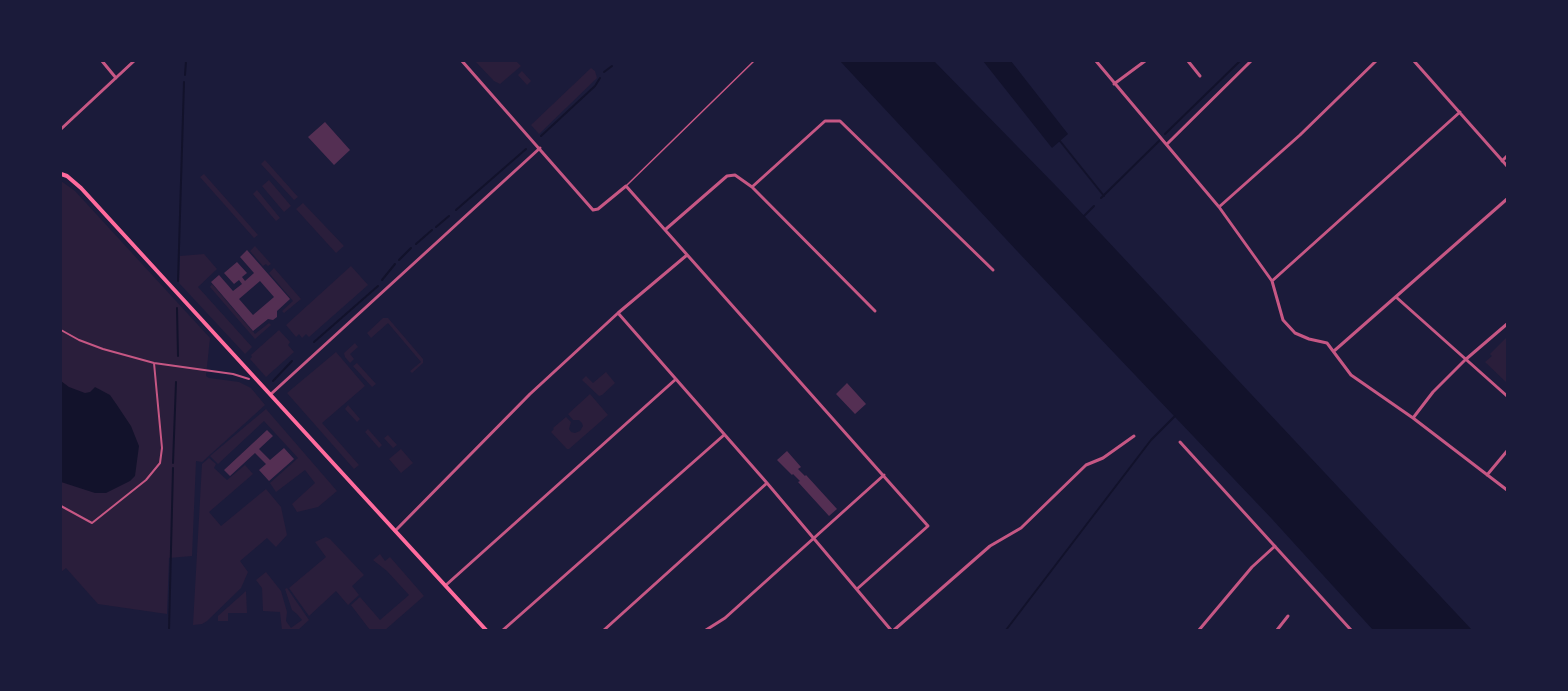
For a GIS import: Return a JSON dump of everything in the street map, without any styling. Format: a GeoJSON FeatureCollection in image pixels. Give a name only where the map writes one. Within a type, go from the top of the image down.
{"type":"FeatureCollection","features":[{"type":"Feature","properties":{"kind":"main road"},"geometry":{"type":"LineString","coordinates":[[61,174],[67,176],[81,188],[486,630]]}},
{"type":"Feature","properties":{"kind":"street"},"geometry":{"type":"LineString","coordinates":[[102,61],[116,78]]}},
{"type":"Feature","properties":{"kind":"street"},"geometry":{"type":"LineString","coordinates":[[61,129],[134,61]]}},
{"type":"Feature","properties":{"kind":"street"},"geometry":{"type":"LineString","coordinates":[[462,61],[593,210],[598,209],[626,186],[666,229],[687,255],[928,526],[856,589]]}},
{"type":"Feature","properties":{"kind":"street"},"geometry":{"type":"LineString","coordinates":[[1096,61],[1219,207],[1272,282],[1283,320],[1295,333],[1309,340],[1327,343],[1334,350],[1351,375],[1413,418],[1507,490]]}},
{"type":"Feature","properties":{"kind":"street"},"geometry":{"type":"LineString","coordinates":[[1114,84],[1145,61]]}},
{"type":"Feature","properties":{"kind":"street"},"geometry":{"type":"LineString","coordinates":[[1188,61],[1200,76]]}},
{"type":"Feature","properties":{"kind":"street"},"geometry":{"type":"LineString","coordinates":[[1167,144],[1251,61]]}},
{"type":"Feature","properties":{"kind":"street"},"geometry":{"type":"LineString","coordinates":[[1219,207],[1300,136],[1376,61]]}},
{"type":"Feature","properties":{"kind":"street"},"geometry":{"type":"LineString","coordinates":[[1414,61],[1507,166]]}},
{"type":"Feature","properties":{"kind":"street"},"geometry":{"type":"LineString","coordinates":[[1272,282],[1460,112]]}},
{"type":"Feature","properties":{"kind":"street"},"geometry":{"type":"LineString","coordinates":[[752,187],[824,121],[840,121],[992,270]]}},
{"type":"Feature","properties":{"kind":"street"},"geometry":{"type":"LineString","coordinates":[[271,394],[540,148]]}},
{"type":"Feature","properties":{"kind":"street"},"geometry":{"type":"LineString","coordinates":[[1502,161],[1507,156]]}},
{"type":"Feature","properties":{"kind":"street"},"geometry":{"type":"LineString","coordinates":[[666,229],[727,176],[735,175],[752,187],[875,311]]}},
{"type":"Feature","properties":{"kind":"street"},"geometry":{"type":"LineString","coordinates":[[1334,350],[1507,199]]}},
{"type":"Feature","properties":{"kind":"street"},"geometry":{"type":"LineString","coordinates":[[395,531],[530,394],[618,313],[687,255]]}},
{"type":"Feature","properties":{"kind":"street"},"geometry":{"type":"LineString","coordinates":[[1396,297],[1507,396]]}},
{"type":"Feature","properties":{"kind":"street"},"geometry":{"type":"LineString","coordinates":[[618,313],[767,483],[892,630],[990,546],[1021,528],[1086,465],[1103,458],[1134,436]]}},
{"type":"Feature","properties":{"kind":"street"},"geometry":{"type":"LineString","coordinates":[[1413,418],[1433,392],[1465,360],[1507,324]]}},
{"type":"Feature","properties":{"kind":"street"},"geometry":{"type":"LineString","coordinates":[[61,330],[79,340],[103,349],[154,363],[233,374],[249,378]]}},
{"type":"Feature","properties":{"kind":"street"},"geometry":{"type":"LineString","coordinates":[[61,506],[92,523],[146,480],[160,463],[162,448],[154,363]]}},
{"type":"Feature","properties":{"kind":"street"},"geometry":{"type":"LineString","coordinates":[[446,585],[676,379]]}},
{"type":"Feature","properties":{"kind":"street"},"geometry":{"type":"LineString","coordinates":[[503,630],[724,435]]}},
{"type":"Feature","properties":{"kind":"street"},"geometry":{"type":"LineString","coordinates":[[1180,442],[1351,630]]}},
{"type":"Feature","properties":{"kind":"street"},"geometry":{"type":"LineString","coordinates":[[1487,475],[1507,451]]}},
{"type":"Feature","properties":{"kind":"street"},"geometry":{"type":"LineString","coordinates":[[706,630],[725,618],[815,539],[884,475]]}},
{"type":"Feature","properties":{"kind":"street"},"geometry":{"type":"LineString","coordinates":[[604,630],[767,483]]}},
{"type":"Feature","properties":{"kind":"street"},"geometry":{"type":"LineString","coordinates":[[1199,630],[1252,567],[1275,546]]}},
{"type":"Feature","properties":{"kind":"street"},"geometry":{"type":"LineString","coordinates":[[1277,630],[1288,616]]}},
{"type":"Feature","properties":{"kind":"lane"},"geometry":{"type":"LineString","coordinates":[[626,186],[754,61]]}},
{"type":"Feature","properties":{"kind":"shaded area"},"geometry":{"type":"Polygon","coordinates":[[[475,61],[516,61],[521,66],[500,84],[494,81],[475,61]]]}},
{"type":"Feature","properties":{"kind":"shaded area"},"geometry":{"type":"Polygon","coordinates":[[[840,61],[934,61],[1060,190],[1472,630],[1373,630],[1272,519],[1018,252],[840,61]]]}},
{"type":"Feature","properties":{"kind":"shaded area"},"geometry":{"type":"Polygon","coordinates":[[[983,61],[1011,61],[1068,134],[1052,148],[983,61]]]}},
{"type":"Feature","properties":{"kind":"shaded area"},"geometry":{"type":"Polygon","coordinates":[[[591,68],[595,71],[597,78],[539,134],[531,125],[591,68]]]}},
{"type":"Feature","properties":{"kind":"shaded area"},"geometry":{"type":"Polygon","coordinates":[[[522,71],[531,81],[527,85],[518,75],[522,71]]]}},
{"type":"Feature","properties":{"kind":"shaded area"},"geometry":{"type":"Polygon","coordinates":[[[265,160],[298,197],[294,200],[261,164],[265,160]]]}},
{"type":"Feature","properties":{"kind":"shaded area"},"geometry":{"type":"Polygon","coordinates":[[[204,174],[258,235],[254,238],[200,177],[204,174]]]}},
{"type":"Feature","properties":{"kind":"shaded area"},"geometry":{"type":"Polygon","coordinates":[[[269,180],[291,206],[284,212],[262,186],[269,180]]]}},
{"type":"Feature","properties":{"kind":"shaded area"},"geometry":{"type":"Polygon","coordinates":[[[61,181],[75,191],[210,338],[206,376],[209,378],[239,382],[251,388],[265,405],[202,462],[196,461],[192,556],[169,558],[167,614],[98,604],[66,568],[61,572],[61,181]]]}},
{"type":"Feature","properties":{"kind":"shaded area"},"geometry":{"type":"Polygon","coordinates":[[[257,190],[280,218],[276,221],[253,194],[257,190]]]}},
{"type":"Feature","properties":{"kind":"shaded area"},"geometry":{"type":"Polygon","coordinates":[[[303,203],[344,246],[336,253],[296,209],[303,203]]]}},
{"type":"Feature","properties":{"kind":"shaded area"},"geometry":{"type":"Polygon","coordinates":[[[255,246],[271,264],[268,266],[266,264],[263,266],[250,251],[255,246]]]}},
{"type":"Feature","properties":{"kind":"shaded area"},"geometry":{"type":"Polygon","coordinates":[[[204,254],[217,269],[198,287],[252,347],[245,354],[179,283],[180,256],[204,254]]]}},
{"type":"Feature","properties":{"kind":"shaded area"},"geometry":{"type":"Polygon","coordinates":[[[351,266],[368,285],[309,337],[306,334],[302,338],[299,334],[296,337],[286,325],[351,266]]]}},
{"type":"Feature","properties":{"kind":"shaded area"},"geometry":{"type":"Polygon","coordinates":[[[274,268],[301,299],[284,313],[282,311],[293,301],[269,273],[274,268]]]}},
{"type":"Feature","properties":{"kind":"shaded area"},"geometry":{"type":"Polygon","coordinates":[[[212,284],[255,334],[269,323],[271,325],[255,339],[210,287],[212,284]]]}},
{"type":"Feature","properties":{"kind":"shaded area"},"geometry":{"type":"Polygon","coordinates":[[[383,318],[388,318],[423,359],[423,363],[412,373],[410,371],[421,362],[388,323],[371,338],[367,333],[383,318]]]}},
{"type":"Feature","properties":{"kind":"shaded area"},"geometry":{"type":"Polygon","coordinates":[[[279,330],[290,342],[288,345],[294,352],[266,377],[250,359],[252,357],[251,355],[279,330]]]}},
{"type":"Feature","properties":{"kind":"shaded area"},"geometry":{"type":"Polygon","coordinates":[[[1507,337],[1507,383],[1485,362],[1492,356],[1490,354],[1507,337]]]}},
{"type":"Feature","properties":{"kind":"shaded area"},"geometry":{"type":"Polygon","coordinates":[[[355,343],[358,347],[350,354],[354,359],[350,363],[345,357],[344,353],[355,343]]]}},
{"type":"Feature","properties":{"kind":"shaded area"},"geometry":{"type":"Polygon","coordinates":[[[336,352],[365,386],[322,423],[359,465],[354,469],[287,393],[336,352]]]}},
{"type":"Feature","properties":{"kind":"shaded area"},"geometry":{"type":"Polygon","coordinates":[[[357,363],[376,384],[372,387],[353,366],[357,363]]]}},
{"type":"Feature","properties":{"kind":"shaded area"},"geometry":{"type":"Polygon","coordinates":[[[606,372],[615,383],[599,396],[582,380],[586,376],[593,383],[606,372]]]}},
{"type":"Feature","properties":{"kind":"shaded area"},"geometry":{"type":"Polygon","coordinates":[[[61,381],[69,387],[85,393],[90,392],[95,387],[110,395],[117,405],[131,426],[139,446],[135,476],[130,481],[106,493],[95,493],[61,482],[61,381]]]}},
{"type":"Feature","properties":{"kind":"shaded area"},"geometry":{"type":"Polygon","coordinates":[[[590,394],[608,415],[569,449],[567,449],[551,432],[554,429],[553,428],[566,417],[571,422],[569,429],[571,432],[575,433],[580,431],[583,426],[582,423],[579,420],[573,420],[568,414],[590,394]]]}},
{"type":"Feature","properties":{"kind":"shaded area"},"geometry":{"type":"Polygon","coordinates":[[[348,405],[360,419],[357,422],[345,409],[348,405]]]}},
{"type":"Feature","properties":{"kind":"shaded area"},"geometry":{"type":"Polygon","coordinates":[[[266,409],[337,491],[318,507],[297,512],[292,504],[315,483],[305,470],[276,492],[270,483],[298,458],[264,421],[218,464],[210,456],[266,409]]]}},
{"type":"Feature","properties":{"kind":"shaded area"},"geometry":{"type":"Polygon","coordinates":[[[368,429],[382,445],[379,448],[365,432],[368,429]]]}},
{"type":"Feature","properties":{"kind":"shaded area"},"geometry":{"type":"Polygon","coordinates":[[[388,435],[397,445],[393,448],[384,438],[388,435]]]}},
{"type":"Feature","properties":{"kind":"shaded area"},"geometry":{"type":"Polygon","coordinates":[[[401,449],[413,463],[401,473],[389,459],[401,449]]]}},
{"type":"Feature","properties":{"kind":"shaded area"},"geometry":{"type":"Polygon","coordinates":[[[209,458],[216,464],[214,468],[227,480],[245,465],[253,474],[209,512],[221,526],[266,489],[281,507],[287,535],[276,547],[267,538],[240,561],[248,572],[241,588],[207,621],[202,624],[193,625],[202,464],[209,458]]]}},
{"type":"Feature","properties":{"kind":"shaded area"},"geometry":{"type":"Polygon","coordinates":[[[326,537],[330,539],[364,575],[352,586],[359,595],[348,605],[336,591],[309,616],[289,588],[326,557],[315,542],[326,537]]]}},
{"type":"Feature","properties":{"kind":"shaded area"},"geometry":{"type":"Polygon","coordinates":[[[380,554],[385,561],[390,557],[424,596],[385,630],[370,630],[351,605],[360,597],[380,620],[409,595],[387,571],[373,560],[380,554]]]}},
{"type":"Feature","properties":{"kind":"shaded area"},"geometry":{"type":"Polygon","coordinates":[[[266,572],[281,591],[287,612],[286,621],[291,628],[302,620],[292,610],[285,589],[287,588],[309,620],[298,630],[282,630],[280,612],[263,611],[262,588],[256,580],[266,572]]]}},
{"type":"Feature","properties":{"kind":"shaded area"},"geometry":{"type":"Polygon","coordinates":[[[246,591],[247,613],[228,613],[228,621],[218,621],[218,616],[246,591]]]}},
{"type":"Feature","properties":{"kind":"building"},"geometry":{"type":"Polygon","coordinates":[[[325,122],[350,150],[334,165],[308,137],[325,122]]]}},
{"type":"Feature","properties":{"kind":"building"},"geometry":{"type":"Polygon","coordinates":[[[247,250],[290,299],[277,311],[277,317],[273,320],[268,319],[253,331],[211,282],[219,275],[233,291],[242,284],[239,280],[234,284],[224,273],[237,262],[247,273],[242,277],[245,281],[254,273],[240,257],[247,250]],[[260,281],[239,299],[253,315],[274,297],[260,281]]]}},
{"type":"Feature","properties":{"kind":"building"},"geometry":{"type":"Polygon","coordinates":[[[847,383],[866,404],[855,414],[836,394],[847,383]]]}},
{"type":"Feature","properties":{"kind":"building"},"geometry":{"type":"Polygon","coordinates":[[[267,430],[273,436],[259,449],[270,460],[284,448],[294,459],[269,481],[259,470],[266,464],[255,453],[230,476],[224,470],[267,430]]]}},
{"type":"Feature","properties":{"kind":"building"},"geometry":{"type":"Polygon","coordinates":[[[787,451],[801,467],[798,469],[805,476],[806,475],[837,509],[829,516],[798,482],[800,481],[777,460],[787,451]]]}},
{"type":"Feature","properties":{"kind":"waterway"},"geometry":{"type":"LineString","coordinates":[[185,75],[186,61]]}},
{"type":"Feature","properties":{"kind":"waterway"},"geometry":{"type":"LineString","coordinates":[[1165,134],[1240,61]]}},
{"type":"Feature","properties":{"kind":"waterway"},"geometry":{"type":"LineString","coordinates":[[604,72],[612,66]]}},
{"type":"Feature","properties":{"kind":"waterway"},"geometry":{"type":"LineString","coordinates":[[541,136],[595,86],[600,78]]}},
{"type":"Feature","properties":{"kind":"waterway"},"geometry":{"type":"LineString","coordinates":[[178,281],[184,82]]}},
{"type":"Feature","properties":{"kind":"waterway"},"geometry":{"type":"LineString","coordinates":[[1060,141],[1104,196]]}},
{"type":"Feature","properties":{"kind":"waterway"},"geometry":{"type":"LineString","coordinates":[[1101,198],[1159,141]]}},
{"type":"Feature","properties":{"kind":"waterway"},"geometry":{"type":"LineString","coordinates":[[456,210],[526,149]]}},
{"type":"Feature","properties":{"kind":"waterway"},"geometry":{"type":"LineString","coordinates":[[1084,216],[1094,206]]}},
{"type":"Feature","properties":{"kind":"waterway"},"geometry":{"type":"LineString","coordinates":[[436,227],[449,216]]}},
{"type":"Feature","properties":{"kind":"waterway"},"geometry":{"type":"LineString","coordinates":[[416,244],[432,230]]}},
{"type":"Feature","properties":{"kind":"waterway"},"geometry":{"type":"LineString","coordinates":[[399,260],[411,248]]}},
{"type":"Feature","properties":{"kind":"waterway"},"geometry":{"type":"LineString","coordinates":[[382,280],[395,264]]}},
{"type":"Feature","properties":{"kind":"waterway"},"geometry":{"type":"LineString","coordinates":[[314,342],[378,286]]}},
{"type":"Feature","properties":{"kind":"waterway"},"geometry":{"type":"LineString","coordinates":[[177,308],[178,356]]}},
{"type":"Feature","properties":{"kind":"waterway"},"geometry":{"type":"LineString","coordinates":[[273,381],[292,361]]}},
{"type":"Feature","properties":{"kind":"waterway"},"geometry":{"type":"LineString","coordinates":[[173,463],[176,382]]}},
{"type":"Feature","properties":{"kind":"waterway"},"geometry":{"type":"LineString","coordinates":[[1006,630],[1151,440],[1175,416]]}},
{"type":"Feature","properties":{"kind":"waterway"},"geometry":{"type":"LineString","coordinates":[[169,630],[173,468]]}}]}
